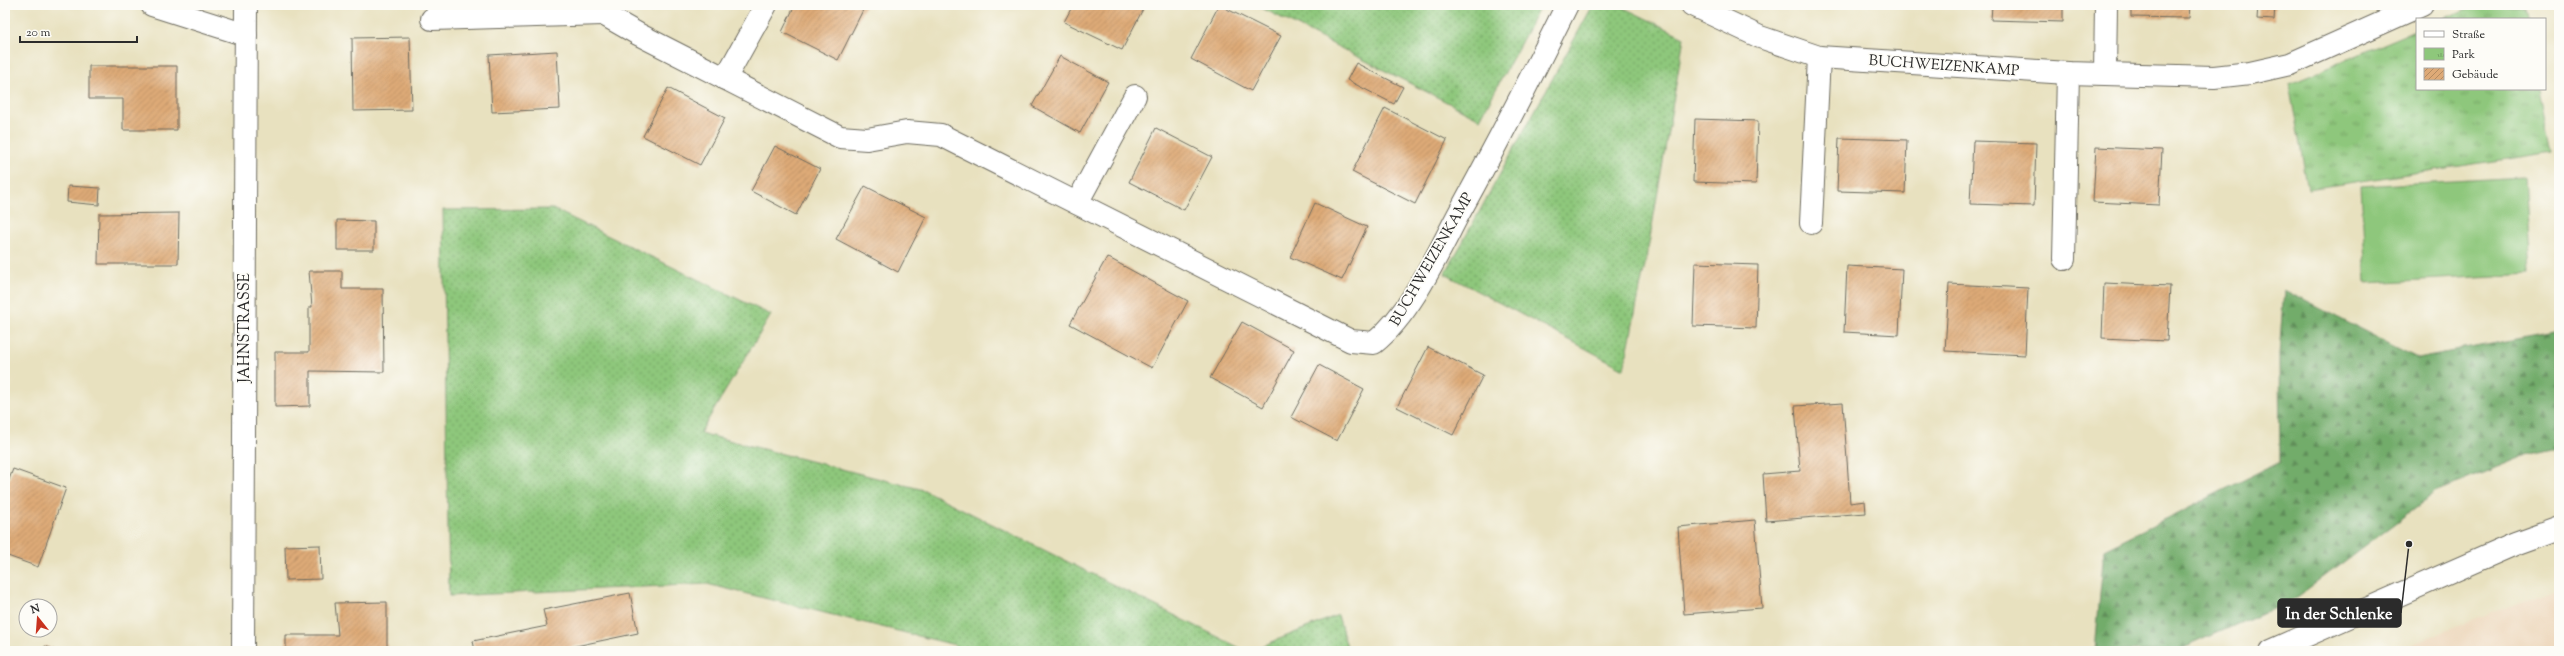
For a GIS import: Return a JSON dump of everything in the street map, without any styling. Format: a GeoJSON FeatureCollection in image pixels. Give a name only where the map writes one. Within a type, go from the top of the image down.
{"type":"FeatureCollection","features":[{"type":"Feature","properties":{"kind":"street"},"geometry":{"type":"LineString","coordinates":[[152,5],[246,35]]}},
{"type":"Feature","properties":{"kind":"street","name":"JAHNSTRASSE"},"geometry":{"type":"LineString","coordinates":[[243,651],[246,5]]}},
{"type":"Feature","properties":{"kind":"street"},"geometry":{"type":"LineString","coordinates":[[725,79],[766,5]]}},
{"type":"Feature","properties":{"kind":"street","name":"BUCHWEIZENKAMP"},"geometry":{"type":"LineString","coordinates":[[432,20],[603,9],[638,34],[840,137],[867,139],[907,132],[942,135],[1351,341],[1374,343],[1391,328],[1435,259],[1512,114],[1567,5]]}},
{"type":"Feature","properties":{"kind":"street","name":"BUCHWEIZENKAMP"},"geometry":{"type":"LineString","coordinates":[[1692,5],[1760,37],[1819,57],[2068,73],[2214,77],[2250,73],[2290,64],[2422,5]]}},
{"type":"Feature","properties":{"kind":"street"},"geometry":{"type":"LineString","coordinates":[[2105,74],[2106,5]]}},
{"type":"Feature","properties":{"kind":"street"},"geometry":{"type":"LineString","coordinates":[[1811,223],[1819,57]]}},
{"type":"Feature","properties":{"kind":"street"},"geometry":{"type":"LineString","coordinates":[[2064,259],[2068,73]]}},
{"type":"Feature","properties":{"kind":"street"},"geometry":{"type":"LineString","coordinates":[[1077,203],[1135,96]]}},
{"type":"Feature","properties":{"kind":"street"},"geometry":{"type":"LineString","coordinates":[[2271,651],[2515,544],[2559,528]]}},
{"type":"Feature","properties":{"kind":"shaded area"},"geometry":{"type":"Polygon","coordinates":[[[2559,587],[2559,651],[2395,651],[2559,587]]]}},
{"type":"Feature","properties":{"kind":"green space"},"geometry":{"type":"Polygon","coordinates":[[[1256,5],[1541,5],[1480,119],[1256,5]]]}},
{"type":"Feature","properties":{"kind":"green space"},"geometry":{"type":"Polygon","coordinates":[[[1593,5],[1618,5],[1684,37],[1649,244],[1624,369],[1445,274],[1593,5]]]}},
{"type":"Feature","properties":{"kind":"green space"},"geometry":{"type":"Polygon","coordinates":[[[2476,5],[2525,5],[2528,18],[2445,18],[2476,5]]]}},
{"type":"Feature","properties":{"kind":"green space"},"geometry":{"type":"Polygon","coordinates":[[[2416,30],[2416,90],[2541,90],[2553,152],[2308,189],[2289,84],[2416,30]]]}},
{"type":"Feature","properties":{"kind":"green space"},"geometry":{"type":"Polygon","coordinates":[[[2525,177],[2531,274],[2366,283],[2361,186],[2525,177]]]}},
{"type":"Feature","properties":{"kind":"green space"},"geometry":{"type":"Polygon","coordinates":[[[553,209],[771,315],[700,433],[924,490],[1246,651],[958,651],[955,645],[707,584],[449,596],[443,210],[553,209]]]}},
{"type":"Feature","properties":{"kind":"green space"},"geometry":{"type":"Polygon","coordinates":[[[2284,290],[2417,358],[2559,331],[2559,448],[2527,455],[2436,492],[2296,598],[2177,651],[2095,651],[2104,549],[2280,462],[2279,354],[2284,290]]]}},
{"type":"Feature","properties":{"kind":"green space"},"geometry":{"type":"Polygon","coordinates":[[[1338,615],[1348,651],[1250,651],[1338,615]]]}},
{"type":"Feature","properties":{"kind":"building"},"geometry":{"type":"Polygon","coordinates":[[[795,5],[865,6],[838,60],[782,32],[795,5]]]}},
{"type":"Feature","properties":{"kind":"building"},"geometry":{"type":"Polygon","coordinates":[[[1073,5],[1145,5],[1122,50],[1064,22],[1073,5]]]}},
{"type":"Feature","properties":{"kind":"building"},"geometry":{"type":"Polygon","coordinates":[[[1219,5],[1281,36],[1251,91],[1191,59],[1219,5]]]}},
{"type":"Feature","properties":{"kind":"building"},"geometry":{"type":"Polygon","coordinates":[[[1992,5],[2066,5],[2063,8],[2063,22],[1991,20],[1992,5]]]}},
{"type":"Feature","properties":{"kind":"building"},"geometry":{"type":"Polygon","coordinates":[[[2131,5],[2190,5],[2189,18],[2131,17],[2131,5]]]}},
{"type":"Feature","properties":{"kind":"building"},"geometry":{"type":"Polygon","coordinates":[[[2258,5],[2275,5],[2274,20],[2257,19],[2258,5]]]}},
{"type":"Feature","properties":{"kind":"building"},"geometry":{"type":"Polygon","coordinates":[[[410,37],[412,110],[353,111],[352,38],[410,37]]]}},
{"type":"Feature","properties":{"kind":"building"},"geometry":{"type":"Polygon","coordinates":[[[557,51],[560,109],[492,112],[489,55],[557,51]]]}},
{"type":"Feature","properties":{"kind":"building"},"geometry":{"type":"Polygon","coordinates":[[[1060,56],[1108,82],[1080,133],[1032,106],[1060,56]]]}},
{"type":"Feature","properties":{"kind":"building"},"geometry":{"type":"Polygon","coordinates":[[[1356,63],[1403,87],[1394,104],[1347,80],[1356,63]]]}},
{"type":"Feature","properties":{"kind":"building"},"geometry":{"type":"Polygon","coordinates":[[[89,66],[177,66],[177,130],[123,130],[123,99],[89,99],[89,66]]]}},
{"type":"Feature","properties":{"kind":"building"},"geometry":{"type":"Polygon","coordinates":[[[668,88],[725,118],[700,165],[643,136],[668,88]]]}},
{"type":"Feature","properties":{"kind":"building"},"geometry":{"type":"Polygon","coordinates":[[[1385,108],[1447,140],[1415,204],[1352,172],[1385,108]]]}},
{"type":"Feature","properties":{"kind":"building"},"geometry":{"type":"Polygon","coordinates":[[[1695,119],[1758,121],[1756,184],[1693,182],[1695,119]]]}},
{"type":"Feature","properties":{"kind":"building"},"geometry":{"type":"Polygon","coordinates":[[[1156,128],[1212,157],[1184,210],[1129,182],[1156,128]]]}},
{"type":"Feature","properties":{"kind":"building"},"geometry":{"type":"Polygon","coordinates":[[[1839,138],[1907,140],[1905,193],[1837,191],[1839,138]]]}},
{"type":"Feature","properties":{"kind":"building"},"geometry":{"type":"Polygon","coordinates":[[[1973,141],[2036,143],[2034,206],[1970,204],[1973,141]]]}},
{"type":"Feature","properties":{"kind":"building"},"geometry":{"type":"Polygon","coordinates":[[[775,146],[820,169],[796,215],[751,191],[775,146]]]}},
{"type":"Feature","properties":{"kind":"building"},"geometry":{"type":"Polygon","coordinates":[[[2096,147],[2162,150],[2159,205],[2093,202],[2096,147]]]}},
{"type":"Feature","properties":{"kind":"building"},"geometry":{"type":"Polygon","coordinates":[[[68,186],[100,188],[99,205],[67,202],[68,186]]]}},
{"type":"Feature","properties":{"kind":"building"},"geometry":{"type":"Polygon","coordinates":[[[865,186],[926,217],[898,272],[836,239],[865,186]]]}},
{"type":"Feature","properties":{"kind":"building"},"geometry":{"type":"Polygon","coordinates":[[[1315,203],[1367,227],[1342,280],[1290,257],[1315,203]]]}},
{"type":"Feature","properties":{"kind":"building"},"geometry":{"type":"Polygon","coordinates":[[[179,213],[178,264],[98,264],[99,214],[179,213]]]}},
{"type":"Feature","properties":{"kind":"building"},"geometry":{"type":"Polygon","coordinates":[[[337,220],[374,221],[374,250],[337,250],[337,220]]]}},
{"type":"Feature","properties":{"kind":"building"},"geometry":{"type":"Polygon","coordinates":[[[1107,257],[1188,301],[1152,368],[1070,324],[1107,257]]]}},
{"type":"Feature","properties":{"kind":"building"},"geometry":{"type":"Polygon","coordinates":[[[1695,263],[1758,265],[1756,328],[1693,326],[1695,263]]]}},
{"type":"Feature","properties":{"kind":"building"},"geometry":{"type":"Polygon","coordinates":[[[1847,266],[1902,269],[1899,335],[1844,332],[1847,266]]]}},
{"type":"Feature","properties":{"kind":"building"},"geometry":{"type":"Polygon","coordinates":[[[309,271],[342,271],[342,289],[383,289],[384,372],[310,371],[310,406],[275,407],[275,352],[309,352],[309,307],[312,307],[309,271]]]}},
{"type":"Feature","properties":{"kind":"building"},"geometry":{"type":"Polygon","coordinates":[[[2104,283],[2170,286],[2167,341],[2102,338],[2104,283]]]}},
{"type":"Feature","properties":{"kind":"building"},"geometry":{"type":"Polygon","coordinates":[[[1949,284],[2028,288],[2025,355],[1945,351],[1949,284]]]}},
{"type":"Feature","properties":{"kind":"building"},"geometry":{"type":"Polygon","coordinates":[[[1242,322],[1294,350],[1263,407],[1210,378],[1242,322]]]}},
{"type":"Feature","properties":{"kind":"building"},"geometry":{"type":"Polygon","coordinates":[[[1428,347],[1483,375],[1453,435],[1397,407],[1428,347]]]}},
{"type":"Feature","properties":{"kind":"building"},"geometry":{"type":"Polygon","coordinates":[[[1319,365],[1364,389],[1337,441],[1291,417],[1319,365]]]}},
{"type":"Feature","properties":{"kind":"building"},"geometry":{"type":"Polygon","coordinates":[[[1843,403],[1850,503],[1865,501],[1866,513],[1766,521],[1763,474],[1800,471],[1795,406],[1843,403]]]}},
{"type":"Feature","properties":{"kind":"building"},"geometry":{"type":"Polygon","coordinates":[[[13,469],[66,488],[38,567],[5,555],[5,490],[13,469]]]}},
{"type":"Feature","properties":{"kind":"building"},"geometry":{"type":"Polygon","coordinates":[[[1755,520],[1762,608],[1684,614],[1678,527],[1755,520]]]}},
{"type":"Feature","properties":{"kind":"building"},"geometry":{"type":"Polygon","coordinates":[[[320,545],[321,579],[286,580],[285,546],[320,545]]]}},
{"type":"Feature","properties":{"kind":"building"},"geometry":{"type":"Polygon","coordinates":[[[630,593],[638,633],[552,651],[475,651],[473,641],[547,626],[543,610],[630,593]]]}},
{"type":"Feature","properties":{"kind":"building"},"geometry":{"type":"Polygon","coordinates":[[[387,602],[387,651],[286,651],[286,635],[338,635],[335,603],[387,602]]]}},
{"type":"Feature","properties":{"kind":"building"},"geometry":{"type":"Polygon","coordinates":[[[45,646],[58,651],[43,651],[45,646]]]}},
{"type":"Feature","properties":{"kind":"place","name":"In der Schlenke"},"geometry":{"type":"Point","coordinates":[2409,544]}}]}
